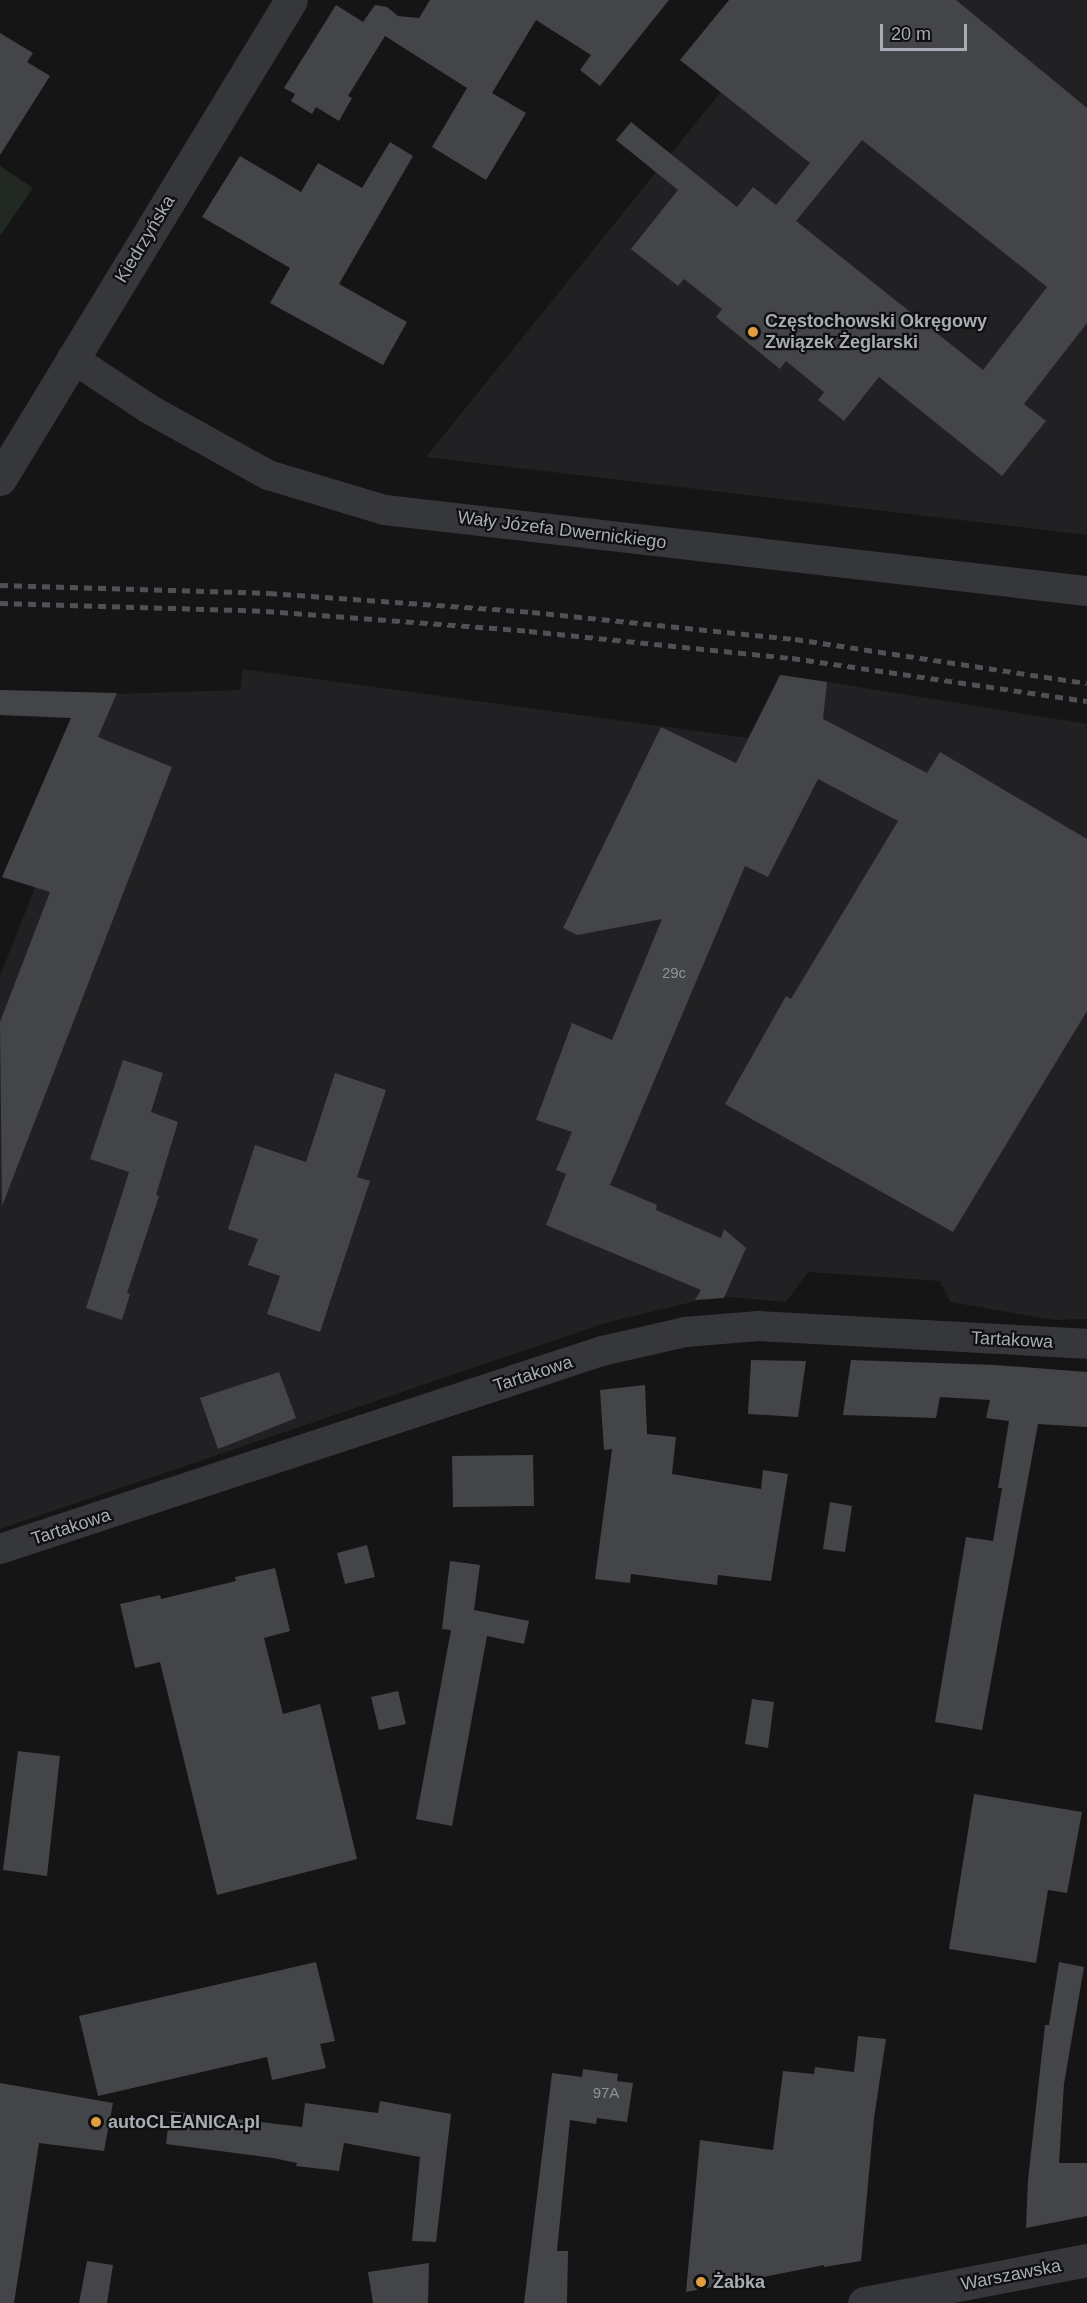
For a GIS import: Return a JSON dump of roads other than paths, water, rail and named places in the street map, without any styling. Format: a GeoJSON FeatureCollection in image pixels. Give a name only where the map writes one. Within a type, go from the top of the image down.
{"type":"FeatureCollection","features":[{"type":"Feature","properties":{"kind":"street","name":"Kiedrzyńska"},"geometry":{"type":"LineString","coordinates":[[0,479],[291,0]]}},
{"type":"Feature","properties":{"kind":"street","name":"Wały Józefa Dwernickiego"},"geometry":{"type":"LineString","coordinates":[[72,358],[149,409],[268,475],[385,510],[1087,591]]}},
{"type":"Feature","properties":{"kind":"street","name":"Tartakowa"},"geometry":{"type":"LineString","coordinates":[[0,1549],[602,1351],[685,1332],[759,1326],[1087,1344]]}},
{"type":"Feature","properties":{"kind":"street","name":"Warszawska"},"geometry":{"type":"LineString","coordinates":[[864,2303],[1087,2260]]}},
{"type":"Feature","properties":{"kind":"railway"},"geometry":{"type":"LineString","coordinates":[[0,585],[269,593],[532,612],[795,639],[1087,683]]}},
{"type":"Feature","properties":{"kind":"railway"},"geometry":{"type":"LineString","coordinates":[[0,603],[266,611],[529,631],[792,658],[1087,701]]}},
{"type":"Feature","properties":{"kind":"place","name":"Częstochowski Okręgowy Związek Żeglarski"},"geometry":{"type":"Point","coordinates":[753,332]}},
{"type":"Feature","properties":{"kind":"place","name":"autoCLEANICA.pl"},"geometry":{"type":"Point","coordinates":[96,2122]}},
{"type":"Feature","properties":{"kind":"place","name":"Żabka"},"geometry":{"type":"Point","coordinates":[701,2282]}}]}
